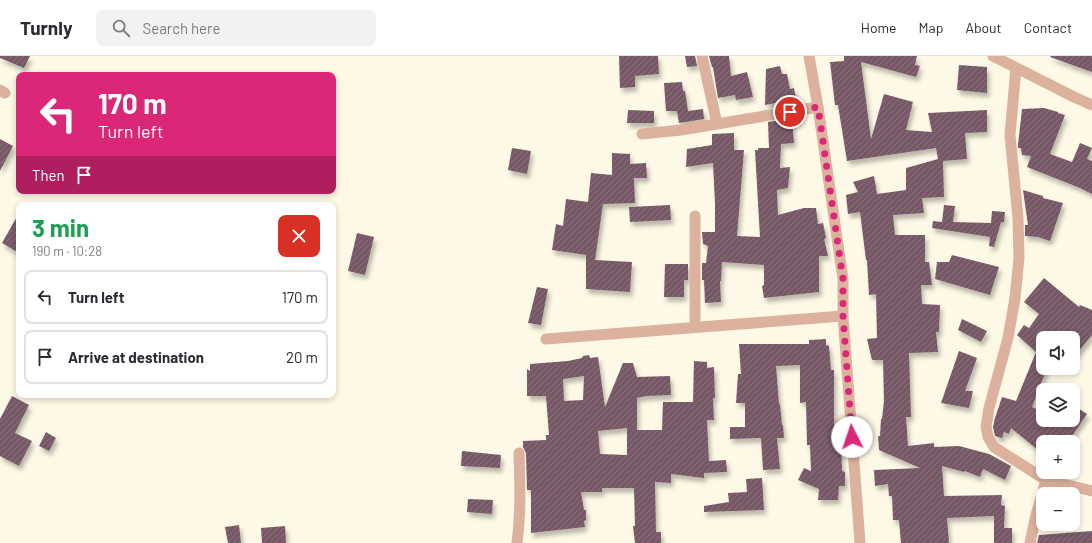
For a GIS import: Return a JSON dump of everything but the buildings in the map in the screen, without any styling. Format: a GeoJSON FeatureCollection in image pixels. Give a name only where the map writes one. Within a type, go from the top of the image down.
{"type":"FeatureCollection","features":[{"type":"Feature","properties":{"kind":"street"},"geometry":{"type":"LineString","coordinates":[[702,56],[718,124]]}},
{"type":"Feature","properties":{"kind":"street"},"geometry":{"type":"LineString","coordinates":[[809,56],[818,107],[843,279],[843,316],[860,543]]}},
{"type":"Feature","properties":{"kind":"street"},"geometry":{"type":"LineString","coordinates":[[993,56],[1092,105]]}},
{"type":"Feature","properties":{"kind":"street"},"geometry":{"type":"LineString","coordinates":[[1016,68],[1010,135],[1018,218],[1020,258],[1008,338],[989,408],[986,427],[988,437],[994,447],[1046,480],[1092,491]]}},
{"type":"Feature","properties":{"kind":"street"},"geometry":{"type":"LineString","coordinates":[[642,134],[681,130],[818,107]]}},
{"type":"Feature","properties":{"kind":"street"},"geometry":{"type":"LineString","coordinates":[[695,216],[696,327]]}},
{"type":"Feature","properties":{"kind":"street"},"geometry":{"type":"LineString","coordinates":[[546,339],[843,316]]}},
{"type":"Feature","properties":{"kind":"street"},"geometry":{"type":"LineString","coordinates":[[517,543],[521,501],[519,453]]}},
{"type":"Feature","properties":{"kind":"street"},"geometry":{"type":"LineString","coordinates":[[1030,543],[1046,480]]}},
{"type":"Feature","properties":{"kind":"route"},"geometry":{"type":"LineString","coordinates":[[790,112],[818,107],[843,279],[843,316],[852,437]]}}]}
